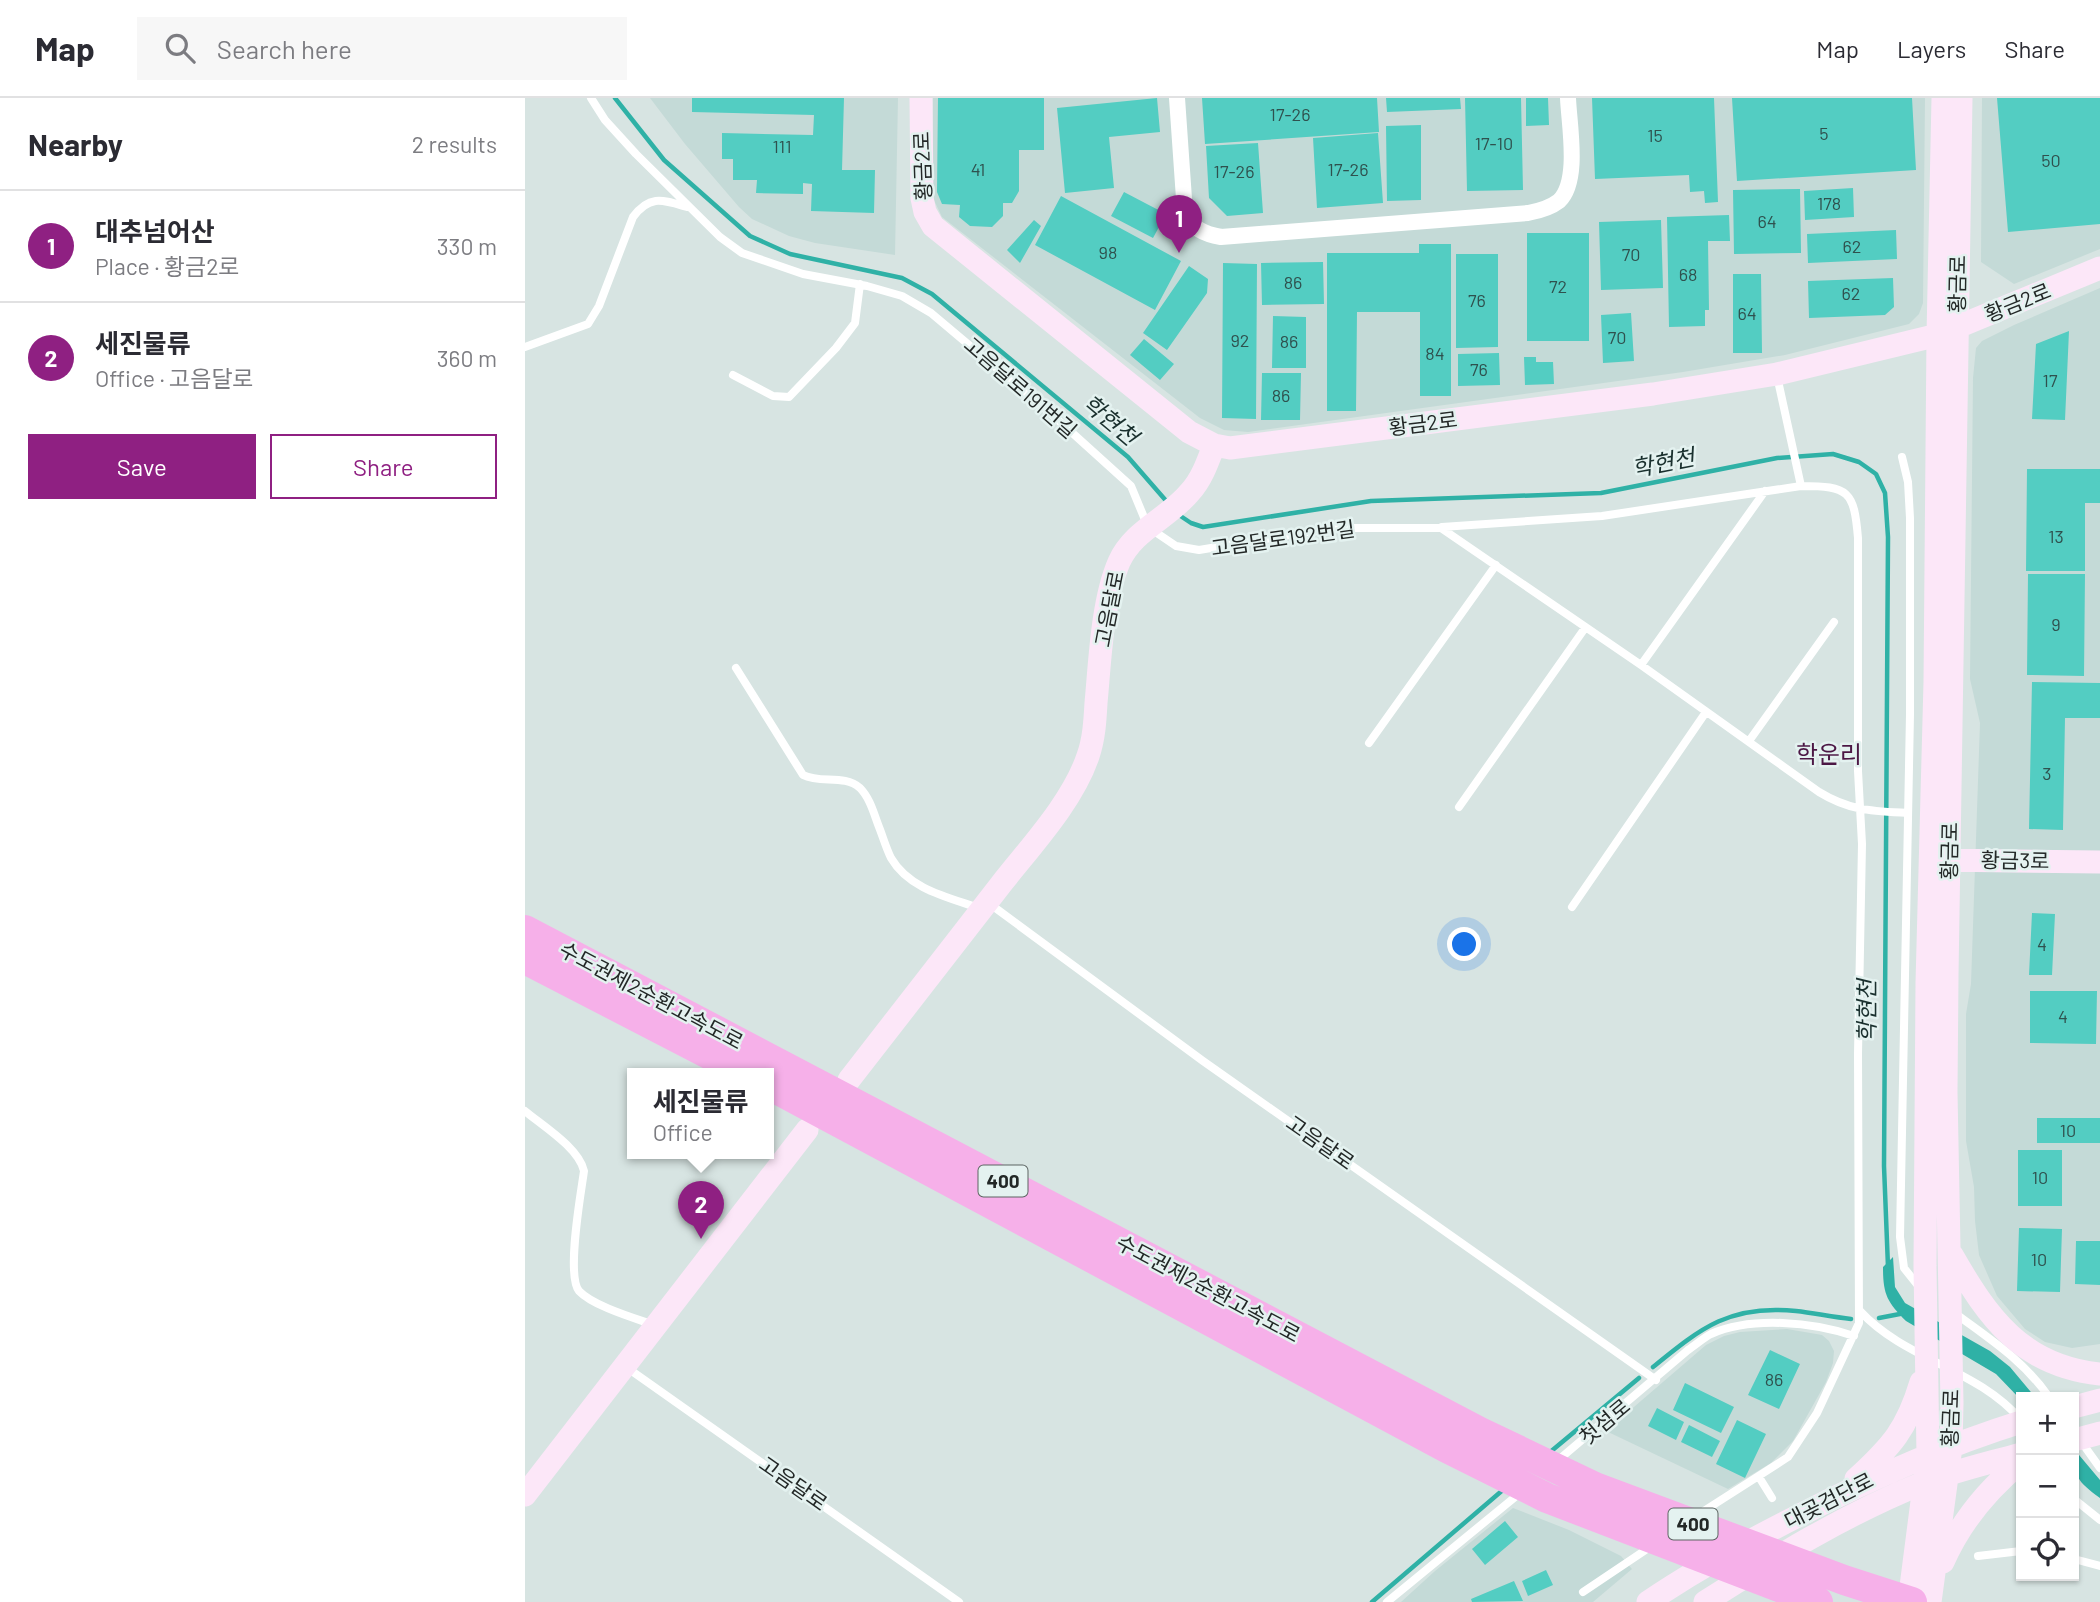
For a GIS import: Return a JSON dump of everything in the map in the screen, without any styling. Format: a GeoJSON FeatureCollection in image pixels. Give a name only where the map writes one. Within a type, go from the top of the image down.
{"type":"FeatureCollection","features":[{"type":"Feature","properties":{"kind":"highway","name":"수도권제2순환고속도로"},"geometry":{"type":"LineString","coordinates":[[525,930],[1480,1432],[1595,1487],[1844,1580],[1914,1596]]}},
{"type":"Feature","properties":{"kind":"highway","name":"수도권제2순환고속도로"},"geometry":{"type":"LineString","coordinates":[[525,959],[735,1068]]}},
{"type":"Feature","properties":{"kind":"highway","name":"수도권제2순환고속도로"},"geometry":{"type":"LineString","coordinates":[[774,1088],[1445,1447],[1547,1498],[1818,1602]]}},
{"type":"Feature","properties":{"kind":"street","name":"황금2로"},"geometry":{"type":"LineString","coordinates":[[921,98],[922,198],[925,212],[933,226],[1189,432],[1214,445],[1230,447],[1283,442],[1653,394],[1777,374],[1948,331],[2100,268]]}},
{"type":"Feature","properties":{"kind":"street"},"geometry":{"type":"LineString","coordinates":[[1177,98],[1185,213],[1190,223],[1198,230],[1221,237],[1501,216],[1544,210],[1564,195],[1570,182],[1568,98]]}},
{"type":"Feature","properties":{"kind":"street","name":"황금로"},"geometry":{"type":"LineString","coordinates":[[1914,1596],[1947,1475],[1952,1403],[1940,860],[1948,331],[1943,98]]}},
{"type":"Feature","properties":{"kind":"street","name":"황금로"},"geometry":{"type":"LineString","coordinates":[[1948,331],[1961,98]]}},
{"type":"Feature","properties":{"kind":"street","name":"고음달로"},"geometry":{"type":"LineString","coordinates":[[849,1080],[1042,832],[1082,772],[1093,734],[1102,643],[1113,578],[1123,552],[1153,523],[1183,500],[1199,479],[1214,445]]}},
{"type":"Feature","properties":{"kind":"street","name":"황금로"},"geometry":{"type":"LineString","coordinates":[[1914,1596],[1928,1455],[1922,1391],[1926,1363],[1927,983],[1940,860]]}},
{"type":"Feature","properties":{"kind":"street","name":"황금3로"},"geometry":{"type":"LineString","coordinates":[[1940,860],[2100,863]]}},
{"type":"Feature","properties":{"kind":"street"},"geometry":{"type":"LineString","coordinates":[[525,1495],[807,1130]]}},
{"type":"Feature","properties":{"kind":"street"},"geometry":{"type":"LineString","coordinates":[[1949,1250],[1977,1298],[2013,1339],[2053,1363],[2100,1374]]}},
{"type":"Feature","properties":{"kind":"street"},"geometry":{"type":"LineString","coordinates":[[1838,1496],[1892,1445],[1922,1391]]}},
{"type":"Feature","properties":{"kind":"street"},"geometry":{"type":"LineString","coordinates":[[2079,1406],[2100,1400]]}},
{"type":"Feature","properties":{"kind":"street","name":"대곶검단로"},"geometry":{"type":"LineString","coordinates":[[1648,1602],[1694,1571],[1838,1496],[1928,1455],[2016,1423]]}},
{"type":"Feature","properties":{"kind":"street","name":"대곶검단로"},"geometry":{"type":"LineString","coordinates":[[1705,1602],[1765,1564],[1876,1504],[1947,1475],[2016,1460]]}},
{"type":"Feature","properties":{"kind":"street"},"geometry":{"type":"LineString","coordinates":[[1914,1596],[1964,1521],[2016,1463]]}},
{"type":"Feature","properties":{"kind":"lane","name":"고음달로191번길"},"geometry":{"type":"LineString","coordinates":[[591,98],[605,120],[719,237],[742,253],[803,274],[860,284],[902,296],[931,313],[1131,486],[1153,523]]}},
{"type":"Feature","properties":{"kind":"lane"},"geometry":{"type":"LineString","coordinates":[[525,347],[588,324],[599,306],[633,217],[642,206],[652,200],[689,207]]}},
{"type":"Feature","properties":{"kind":"lane"},"geometry":{"type":"LineString","coordinates":[[733,375],[773,396],[789,397],[836,348],[855,323],[860,284]]}},
{"type":"Feature","properties":{"kind":"lane"},"geometry":{"type":"LineString","coordinates":[[1777,374],[1801,486]]}},
{"type":"Feature","properties":{"kind":"lane"},"geometry":{"type":"LineString","coordinates":[[1902,457],[1910,519],[1904,813],[1902,1258],[1904,1268],[1918,1287],[2012,1355],[2045,1392]]}},
{"type":"Feature","properties":{"kind":"lane","name":"고음달로192번길"},"geometry":{"type":"LineString","coordinates":[[1153,523],[1176,545],[1199,550],[1346,528],[1441,527],[1602,516],[1801,486],[1839,489],[1849,497],[1856,509],[1864,811],[1858,1239],[1860,1311],[1854,1336],[1818,1413],[1788,1457],[1583,1592]]}},
{"type":"Feature","properties":{"kind":"lane"},"geometry":{"type":"LineString","coordinates":[[1641,665],[1765,491]]}},
{"type":"Feature","properties":{"kind":"lane"},"geometry":{"type":"LineString","coordinates":[[1441,527],[1825,796],[1864,811],[1904,813]]}},
{"type":"Feature","properties":{"kind":"lane"},"geometry":{"type":"LineString","coordinates":[[1369,743],[1496,565]]}},
{"type":"Feature","properties":{"kind":"lane"},"geometry":{"type":"LineString","coordinates":[[1749,741],[1834,622]]}},
{"type":"Feature","properties":{"kind":"lane"},"geometry":{"type":"LineString","coordinates":[[1459,807],[1585,628]]}},
{"type":"Feature","properties":{"kind":"lane","name":"고음달로"},"geometry":{"type":"LineString","coordinates":[[736,668],[803,775],[811,779],[846,780],[858,786],[866,796],[890,855],[908,878],[939,895],[985,906],[1655,1380]]}},
{"type":"Feature","properties":{"kind":"lane"},"geometry":{"type":"LineString","coordinates":[[1572,907],[1706,712]]}},
{"type":"Feature","properties":{"kind":"lane"},"geometry":{"type":"LineString","coordinates":[[525,1111],[567,1146],[582,1163],[584,1171],[574,1254],[576,1286],[592,1300],[657,1326]]}},
{"type":"Feature","properties":{"kind":"lane"},"geometry":{"type":"LineString","coordinates":[[1860,1311],[1889,1337],[1989,1390],[2016,1416]]}},
{"type":"Feature","properties":{"kind":"lane","name":"첫섬로"},"geometry":{"type":"LineString","coordinates":[[1547,1470],[1688,1350],[1710,1335],[1728,1329],[1781,1324],[1817,1325],[1854,1336]]}},
{"type":"Feature","properties":{"kind":"lane","name":"고음달로"},"geometry":{"type":"LineString","coordinates":[[626,1367],[959,1602]]}},
{"type":"Feature","properties":{"kind":"lane"},"geometry":{"type":"LineString","coordinates":[[2084,1435],[2100,1468]]}},
{"type":"Feature","properties":{"kind":"lane"},"geometry":{"type":"LineString","coordinates":[[1759,1477],[1772,1498]]}},
{"type":"Feature","properties":{"kind":"lane"},"geometry":{"type":"LineString","coordinates":[[1387,1602],[1537,1479]]}},
{"type":"Feature","properties":{"kind":"lane"},"geometry":{"type":"LineString","coordinates":[[2079,1503],[2100,1520]]}},
{"type":"Feature","properties":{"kind":"lane"},"geometry":{"type":"LineString","coordinates":[[1977,1556],[2016,1552]]}},
{"type":"Feature","properties":{"kind":"lane"},"geometry":{"type":"LineString","coordinates":[[2079,1560],[2100,1566]]}},
{"type":"Feature","properties":{"kind":"lane"},"geometry":{"type":"LineString","coordinates":[[1817,1571],[1845,1588],[1914,1596]]}},
{"type":"Feature","properties":{"kind":"shaded area"},"geometry":{"type":"Polygon","coordinates":[[[650,98],[898,98],[895,255],[815,243],[789,236],[752,219],[685,144],[650,98]]]}},
{"type":"Feature","properties":{"kind":"shaded area"},"geometry":{"type":"Polygon","coordinates":[[[933,98],[1925,98],[1923,303],[1919,314],[1909,324],[1785,355],[1683,372],[1248,432],[1224,430],[1200,418],[942,217],[932,196],[933,98]]]}},
{"type":"Feature","properties":{"kind":"shaded area"},"geometry":{"type":"Polygon","coordinates":[[[1982,98],[2100,98],[2100,249],[2014,284],[1981,262],[1982,98]]]}},
{"type":"Feature","properties":{"kind":"shaded area"},"geometry":{"type":"Polygon","coordinates":[[[2100,288],[2100,1344],[2072,1348],[2045,1342],[2025,1329],[1997,1296],[1979,1255],[1974,1187],[1966,1141],[1966,1014],[1971,984],[1980,723],[1970,679],[1973,378],[1976,348],[1982,341],[2100,288]]]}},
{"type":"Feature","properties":{"kind":"shaded area"},"geometry":{"type":"Polygon","coordinates":[[[1787,1329],[1822,1335],[1829,1341],[1834,1351],[1826,1382],[1793,1441],[1771,1463],[1728,1489],[1606,1431],[1706,1345],[1740,1332],[1787,1329]]]}},
{"type":"Feature","properties":{"kind":"shaded area"},"geometry":{"type":"Polygon","coordinates":[[[1513,1508],[1569,1530],[1621,1556],[1632,1569],[1593,1602],[1401,1602],[1435,1571],[1513,1508]]]}},
{"type":"Feature","properties":{"kind":"water"},"geometry":{"type":"Polygon","coordinates":[[[1893,1257],[1895,1287],[1905,1303],[1990,1351],[2010,1367],[2031,1392],[2016,1392],[2016,1395],[1996,1374],[1906,1321],[1890,1303],[1885,1291],[1883,1267],[1893,1257]]]}},
{"type":"Feature","properties":{"kind":"water"},"geometry":{"type":"Polygon","coordinates":[[[2079,1455],[2100,1480],[2100,1498],[2079,1479],[2079,1455]]]}},
{"type":"Feature","properties":{"kind":"building"},"geometry":{"type":"Polygon","coordinates":[[[692,98],[844,98],[842,170],[875,170],[874,213],[811,211],[812,184],[803,183],[803,194],[756,193],[757,180],[733,180],[733,159],[722,159],[722,133],[813,135],[814,115],[692,112],[692,98]]]}},
{"type":"Feature","properties":{"kind":"building"},"geometry":{"type":"Polygon","coordinates":[[[938,98],[1044,98],[1044,150],[1019,150],[1019,191],[1012,203],[1003,203],[1003,216],[992,227],[970,226],[959,217],[960,205],[942,204],[937,192],[938,98]]]}},
{"type":"Feature","properties":{"kind":"building"},"geometry":{"type":"Polygon","coordinates":[[[1157,98],[1160,132],[1109,137],[1114,188],[1065,193],[1057,108],[1157,98]]]}},
{"type":"Feature","properties":{"kind":"building"},"geometry":{"type":"Polygon","coordinates":[[[1202,98],[1377,98],[1379,132],[1205,144],[1202,98]]]}},
{"type":"Feature","properties":{"kind":"building"},"geometry":{"type":"Polygon","coordinates":[[[1386,98],[1460,98],[1461,109],[1387,112],[1386,98]]]}},
{"type":"Feature","properties":{"kind":"building"},"geometry":{"type":"Polygon","coordinates":[[[1465,98],[1521,98],[1523,190],[1467,191],[1465,98]]]}},
{"type":"Feature","properties":{"kind":"building"},"geometry":{"type":"Polygon","coordinates":[[[1526,98],[1548,98],[1549,125],[1526,126],[1526,98]]]}},
{"type":"Feature","properties":{"kind":"building"},"geometry":{"type":"Polygon","coordinates":[[[1592,98],[1714,98],[1718,202],[1705,203],[1704,191],[1690,192],[1689,175],[1595,179],[1592,98]]]}},
{"type":"Feature","properties":{"kind":"building"},"geometry":{"type":"Polygon","coordinates":[[[1732,98],[1912,98],[1916,170],[1737,181],[1732,98]]]}},
{"type":"Feature","properties":{"kind":"building"},"geometry":{"type":"Polygon","coordinates":[[[1997,98],[2100,98],[2100,224],[2008,232],[1997,98]]]}},
{"type":"Feature","properties":{"kind":"building"},"geometry":{"type":"Polygon","coordinates":[[[1421,125],[1421,200],[1387,201],[1386,126],[1421,125]]]}},
{"type":"Feature","properties":{"kind":"building"},"geometry":{"type":"Polygon","coordinates":[[[1378,133],[1383,203],[1317,208],[1313,138],[1378,133]]]}},
{"type":"Feature","properties":{"kind":"building"},"geometry":{"type":"Polygon","coordinates":[[[1258,143],[1263,213],[1227,216],[1209,198],[1206,146],[1258,143]]]}},
{"type":"Feature","properties":{"kind":"building"},"geometry":{"type":"Polygon","coordinates":[[[1853,188],[1854,217],[1805,220],[1804,191],[1853,188]]]}},
{"type":"Feature","properties":{"kind":"building"},"geometry":{"type":"Polygon","coordinates":[[[1800,189],[1801,253],[1734,254],[1733,190],[1800,189]]]}},
{"type":"Feature","properties":{"kind":"building"},"geometry":{"type":"Polygon","coordinates":[[[1124,192],[1166,214],[1153,238],[1111,216],[1124,192]]]}},
{"type":"Feature","properties":{"kind":"building"},"geometry":{"type":"Polygon","coordinates":[[[1061,196],[1181,261],[1155,310],[1035,245],[1061,196]]]}},
{"type":"Feature","properties":{"kind":"building"},"geometry":{"type":"Polygon","coordinates":[[[1729,215],[1730,241],[1708,241],[1709,310],[1705,310],[1705,326],[1669,327],[1667,217],[1729,215]]]}},
{"type":"Feature","properties":{"kind":"building"},"geometry":{"type":"Polygon","coordinates":[[[1034,220],[1041,226],[1020,263],[1007,250],[1034,220]]]}},
{"type":"Feature","properties":{"kind":"building"},"geometry":{"type":"Polygon","coordinates":[[[1661,220],[1663,288],[1601,290],[1599,222],[1661,220]]]}},
{"type":"Feature","properties":{"kind":"building"},"geometry":{"type":"Polygon","coordinates":[[[1896,230],[1897,259],[1808,263],[1807,234],[1896,230]]]}},
{"type":"Feature","properties":{"kind":"building"},"geometry":{"type":"Polygon","coordinates":[[[1527,233],[1589,233],[1589,341],[1527,341],[1527,233]]]}},
{"type":"Feature","properties":{"kind":"building"},"geometry":{"type":"Polygon","coordinates":[[[1419,244],[1451,244],[1451,396],[1420,396],[1420,312],[1357,312],[1356,411],[1327,411],[1327,253],[1419,253],[1419,244]]]}},
{"type":"Feature","properties":{"kind":"building"},"geometry":{"type":"Polygon","coordinates":[[[1456,254],[1498,254],[1498,347],[1456,348],[1456,254]]]}},
{"type":"Feature","properties":{"kind":"building"},"geometry":{"type":"Polygon","coordinates":[[[1323,262],[1324,304],[1262,305],[1261,263],[1323,262]]]}},
{"type":"Feature","properties":{"kind":"building"},"geometry":{"type":"Polygon","coordinates":[[[1223,263],[1257,264],[1256,419],[1222,418],[1223,263]]]}},
{"type":"Feature","properties":{"kind":"building"},"geometry":{"type":"Polygon","coordinates":[[[1189,266],[1208,279],[1207,293],[1167,350],[1143,333],[1189,266]]]}},
{"type":"Feature","properties":{"kind":"building"},"geometry":{"type":"Polygon","coordinates":[[[1733,274],[1761,274],[1762,353],[1733,353],[1733,274]]]}},
{"type":"Feature","properties":{"kind":"building"},"geometry":{"type":"Polygon","coordinates":[[[1893,278],[1894,307],[1885,315],[1809,318],[1808,281],[1893,278]]]}},
{"type":"Feature","properties":{"kind":"building"},"geometry":{"type":"Polygon","coordinates":[[[1631,313],[1634,361],[1603,363],[1601,315],[1631,313]]]}},
{"type":"Feature","properties":{"kind":"building"},"geometry":{"type":"Polygon","coordinates":[[[1273,316],[1306,317],[1306,368],[1272,368],[1273,316]]]}},
{"type":"Feature","properties":{"kind":"building"},"geometry":{"type":"Polygon","coordinates":[[[2069,331],[2065,420],[2032,419],[2036,344],[2069,331]]]}},
{"type":"Feature","properties":{"kind":"building"},"geometry":{"type":"Polygon","coordinates":[[[1144,339],[1174,364],[1160,380],[1130,355],[1144,339]]]}},
{"type":"Feature","properties":{"kind":"building"},"geometry":{"type":"Polygon","coordinates":[[[1499,353],[1500,385],[1458,386],[1458,354],[1499,353]]]}},
{"type":"Feature","properties":{"kind":"building"},"geometry":{"type":"Polygon","coordinates":[[[1524,357],[1536,357],[1536,362],[1553,362],[1554,384],[1525,385],[1524,357]]]}},
{"type":"Feature","properties":{"kind":"building"},"geometry":{"type":"Polygon","coordinates":[[[1262,373],[1301,373],[1300,420],[1261,420],[1262,373]]]}},
{"type":"Feature","properties":{"kind":"building"},"geometry":{"type":"Polygon","coordinates":[[[2027,469],[2100,469],[2100,503],[2085,503],[2085,571],[2026,571],[2027,469]]]}},
{"type":"Feature","properties":{"kind":"building"},"geometry":{"type":"Polygon","coordinates":[[[2028,574],[2085,574],[2084,676],[2027,675],[2028,574]]]}},
{"type":"Feature","properties":{"kind":"building"},"geometry":{"type":"Polygon","coordinates":[[[2032,682],[2100,683],[2100,718],[2065,718],[2063,830],[2029,829],[2032,682]]]}},
{"type":"Feature","properties":{"kind":"building"},"geometry":{"type":"Polygon","coordinates":[[[2032,913],[2055,914],[2052,975],[2029,975],[2032,913]]]}},
{"type":"Feature","properties":{"kind":"building"},"geometry":{"type":"Polygon","coordinates":[[[2030,991],[2097,991],[2096,1044],[2030,1043],[2030,991]]]}},
{"type":"Feature","properties":{"kind":"building"},"geometry":{"type":"Polygon","coordinates":[[[2037,1118],[2100,1118],[2100,1143],[2037,1143],[2037,1118]]]}},
{"type":"Feature","properties":{"kind":"building"},"geometry":{"type":"Polygon","coordinates":[[[2018,1150],[2062,1150],[2062,1206],[2018,1206],[2018,1150]]]}},
{"type":"Feature","properties":{"kind":"building"},"geometry":{"type":"Polygon","coordinates":[[[2019,1228],[2062,1229],[2060,1292],[2017,1291],[2019,1228]]]}},
{"type":"Feature","properties":{"kind":"building"},"geometry":{"type":"Polygon","coordinates":[[[2076,1241],[2100,1241],[2100,1285],[2075,1284],[2076,1241]]]}},
{"type":"Feature","properties":{"kind":"building"},"geometry":{"type":"Polygon","coordinates":[[[1770,1350],[1800,1364],[1779,1409],[1748,1395],[1770,1350]]]}},
{"type":"Feature","properties":{"kind":"building"},"geometry":{"type":"Polygon","coordinates":[[[1685,1383],[1734,1407],[1721,1433],[1673,1410],[1685,1383]]]}},
{"type":"Feature","properties":{"kind":"building"},"geometry":{"type":"Polygon","coordinates":[[[1657,1408],[1684,1422],[1676,1440],[1648,1426],[1657,1408]]]}},
{"type":"Feature","properties":{"kind":"building"},"geometry":{"type":"Polygon","coordinates":[[[1737,1420],[1766,1434],[1745,1478],[1716,1464],[1737,1420]]]}},
{"type":"Feature","properties":{"kind":"building"},"geometry":{"type":"Polygon","coordinates":[[[1689,1425],[1720,1441],[1712,1457],[1681,1442],[1689,1425]]]}},
{"type":"Feature","properties":{"kind":"building"},"geometry":{"type":"Polygon","coordinates":[[[1505,1521],[1518,1537],[1485,1565],[1472,1549],[1505,1521]]]}},
{"type":"Feature","properties":{"kind":"building"},"geometry":{"type":"Polygon","coordinates":[[[1546,1570],[1553,1585],[1528,1596],[1522,1581],[1546,1570]]]}},
{"type":"Feature","properties":{"kind":"building"},"geometry":{"type":"Polygon","coordinates":[[[1514,1581],[1523,1601],[1472,1602],[1471,1599],[1514,1581]]]}},
{"type":"Feature","properties":{"kind":"waterway","name":"학현천"},"geometry":{"type":"LineString","coordinates":[[615,98],[664,160],[750,236],[790,254],[902,278],[932,294],[1128,457],[1168,503]]}},
{"type":"Feature","properties":{"kind":"waterway","name":"학현천"},"geometry":{"type":"LineString","coordinates":[[1179,515],[1203,527],[1371,501],[1601,493],[1777,458],[1833,454],[1859,462],[1876,474],[1885,493],[1888,537],[1884,1166],[1888,1267]]}},
{"type":"Feature","properties":{"kind":"waterway"},"geometry":{"type":"LineString","coordinates":[[1653,1367],[1702,1330],[1734,1315],[1773,1310],[1851,1319]]}},
{"type":"Feature","properties":{"kind":"waterway"},"geometry":{"type":"LineString","coordinates":[[1879,1318],[1905,1313]]}},
{"type":"Feature","properties":{"kind":"waterway"},"geometry":{"type":"LineString","coordinates":[[1549,1453],[1639,1378]]}},
{"type":"Feature","properties":{"kind":"waterway"},"geometry":{"type":"LineString","coordinates":[[1372,1602],[1504,1489]]}},
{"type":"Feature","properties":{"kind":"place","name":"대추넘어산"},"geometry":{"type":"Point","coordinates":[1179,253]}},
{"type":"Feature","properties":{"kind":"place","name":"세진물류"},"geometry":{"type":"Point","coordinates":[701,1239]}},
{"type":"Feature","properties":{"kind":"district","name":"학운리"},"geometry":{"type":"Point","coordinates":[1829,755]}}]}
